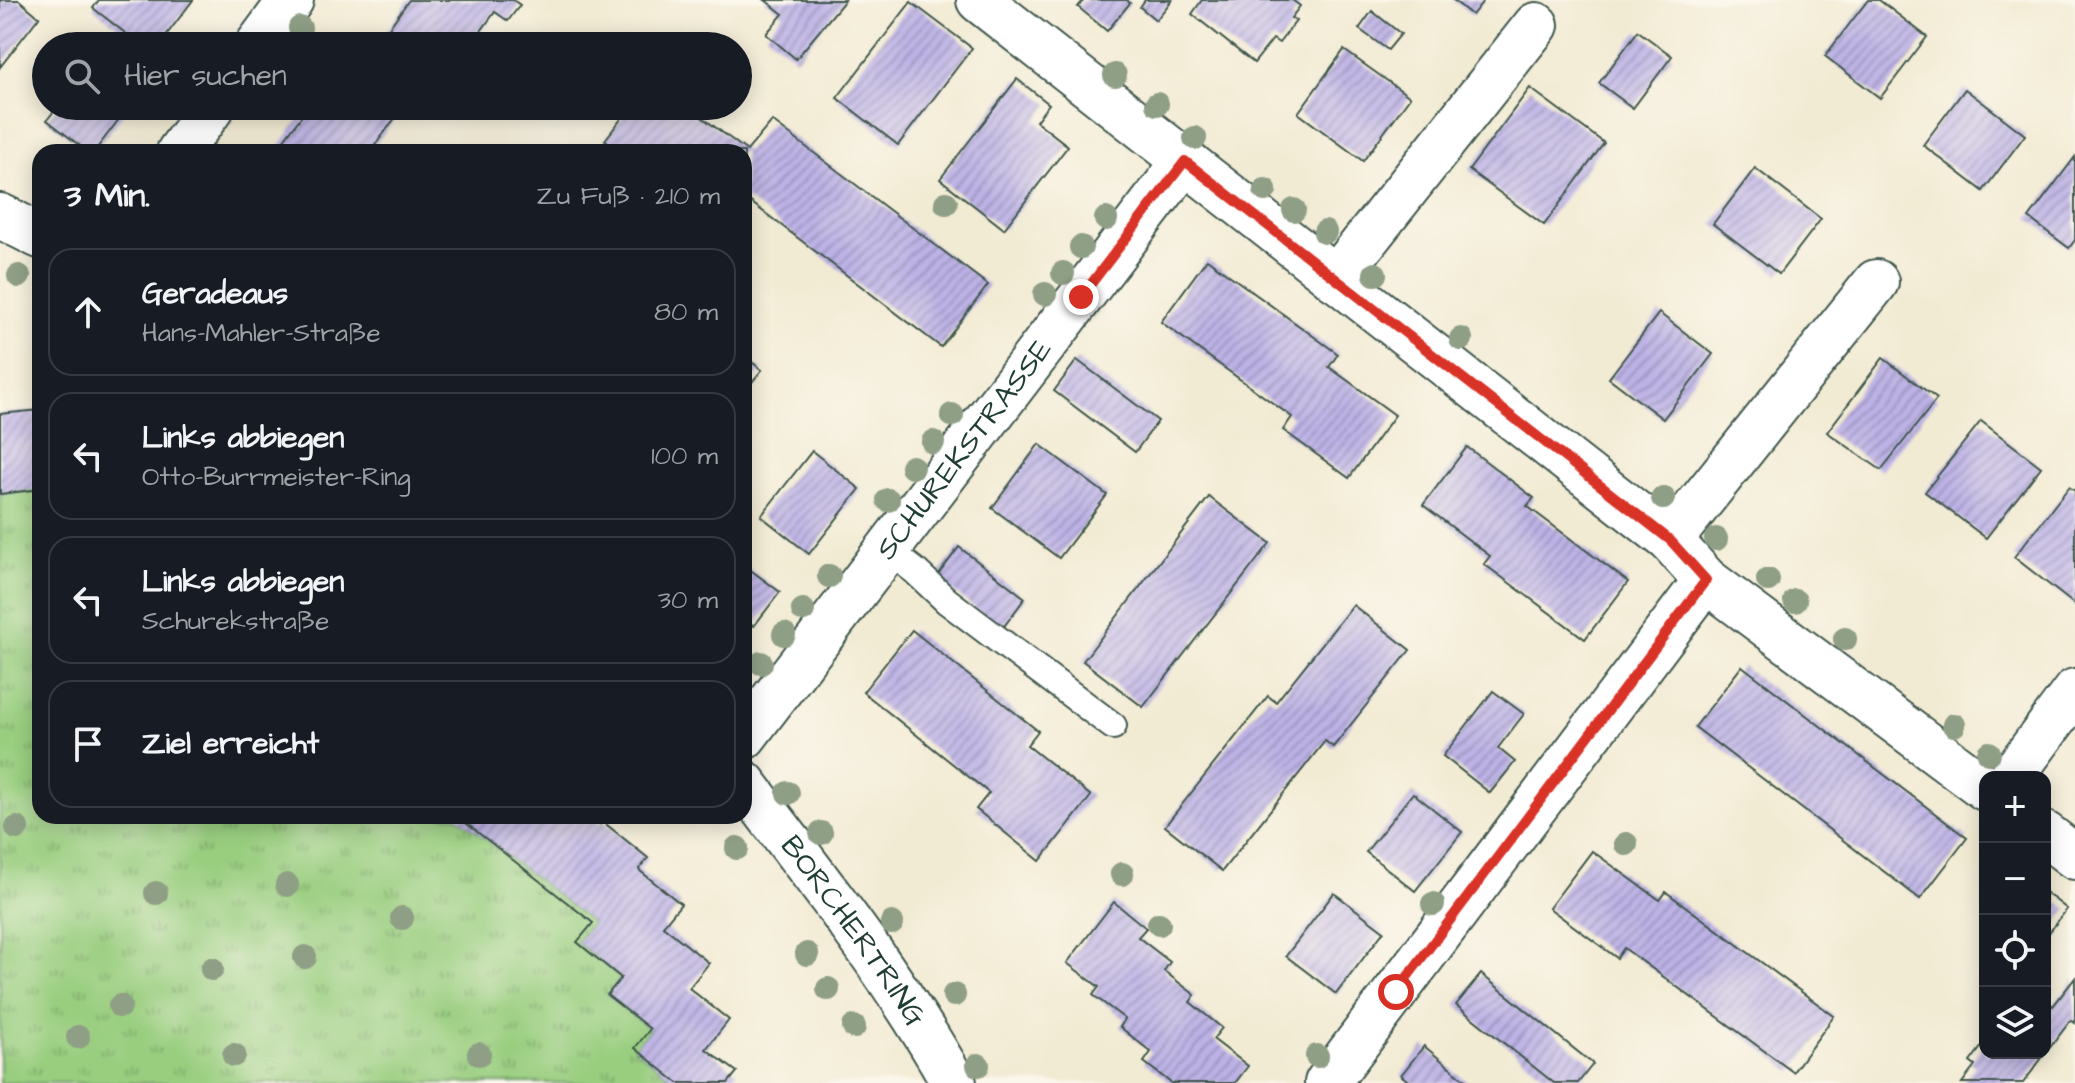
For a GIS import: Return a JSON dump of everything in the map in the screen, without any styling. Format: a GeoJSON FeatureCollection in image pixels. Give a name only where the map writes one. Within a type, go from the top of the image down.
{"type":"FeatureCollection","features":[{"type":"Feature","properties":{"kind":"street"},"geometry":{"type":"LineString","coordinates":[[267,32],[291,0]]}},
{"type":"Feature","properties":{"kind":"street"},"geometry":{"type":"LineString","coordinates":[[979,0],[1670,540],[1706,580],[1979,784]]}},
{"type":"Feature","properties":{"kind":"street"},"geometry":{"type":"LineString","coordinates":[[1335,279],[1536,25]]}},
{"type":"Feature","properties":{"kind":"street"},"geometry":{"type":"LineString","coordinates":[[185,144],[203,120]]}},
{"type":"Feature","properties":{"kind":"street","name":"SCHUREKSTRASSE"},"geometry":{"type":"LineString","coordinates":[[752,727],[1185,161]]}},
{"type":"Feature","properties":{"kind":"street"},"geometry":{"type":"LineString","coordinates":[[0,216],[32,232]]}},
{"type":"Feature","properties":{"kind":"street"},"geometry":{"type":"LineString","coordinates":[[1670,540],[1876,282]]}},
{"type":"Feature","properties":{"kind":"street"},"geometry":{"type":"LineString","coordinates":[[1327,1083],[1706,580]]}},
{"type":"Feature","properties":{"kind":"street"},"geometry":{"type":"LineString","coordinates":[[2015,771],[2075,691]]}},
{"type":"Feature","properties":{"kind":"street","name":"BORCHERTRING"},"geometry":{"type":"LineString","coordinates":[[752,793],[814,871],[936,1050],[954,1083]]}},
{"type":"Feature","properties":{"kind":"street"},"geometry":{"type":"LineString","coordinates":[[2051,839],[2075,857]]}},
{"type":"Feature","properties":{"kind":"lane"},"geometry":{"type":"LineString","coordinates":[[888,550],[947,601],[1113,726]]}},
{"type":"Feature","properties":{"kind":"green space"},"geometry":{"type":"Polygon","coordinates":[[[32,490],[32,824],[467,824],[593,923],[577,942],[621,978],[608,995],[650,1029],[635,1048],[678,1083],[0,1083],[0,494],[32,490]]]}},
{"type":"Feature","properties":{"kind":"building"},"geometry":{"type":"Polygon","coordinates":[[[0,0],[19,0],[39,17],[0,67],[0,0]]]}},
{"type":"Feature","properties":{"kind":"building"},"geometry":{"type":"Polygon","coordinates":[[[99,0],[193,0],[169,32],[124,32],[93,8],[99,0]]]}},
{"type":"Feature","properties":{"kind":"building"},"geometry":{"type":"Polygon","coordinates":[[[409,0],[513,0],[520,5],[508,21],[495,12],[480,32],[386,32],[409,0]]]}},
{"type":"Feature","properties":{"kind":"building"},"geometry":{"type":"Polygon","coordinates":[[[765,0],[845,0],[796,59],[766,34],[783,14],[765,0]]]}},
{"type":"Feature","properties":{"kind":"building"},"geometry":{"type":"Polygon","coordinates":[[[1084,0],[1127,0],[1130,3],[1107,31],[1078,7],[1084,0]]]}},
{"type":"Feature","properties":{"kind":"building"},"geometry":{"type":"Polygon","coordinates":[[[1145,0],[1172,0],[1156,20],[1140,7],[1145,0]]]}},
{"type":"Feature","properties":{"kind":"building"},"geometry":{"type":"Polygon","coordinates":[[[1202,0],[1292,0],[1300,6],[1291,18],[1296,21],[1279,43],[1273,39],[1254,63],[1192,14],[1202,0]]]}},
{"type":"Feature","properties":{"kind":"building"},"geometry":{"type":"Polygon","coordinates":[[[1453,0],[1484,0],[1472,15],[1453,0]]]}},
{"type":"Feature","properties":{"kind":"building"},"geometry":{"type":"Polygon","coordinates":[[[1868,0],[1879,0],[1927,37],[1880,98],[1825,56],[1868,0]]]}},
{"type":"Feature","properties":{"kind":"building"},"geometry":{"type":"Polygon","coordinates":[[[911,2],[972,48],[898,145],[837,98],[911,2]]]}},
{"type":"Feature","properties":{"kind":"building"},"geometry":{"type":"Polygon","coordinates":[[[1372,11],[1401,34],[1388,50],[1359,29],[1372,11]]]}},
{"type":"Feature","properties":{"kind":"building"},"geometry":{"type":"Polygon","coordinates":[[[1638,31],[1672,56],[1633,108],[1599,83],[1638,31]]]}},
{"type":"Feature","properties":{"kind":"building"},"geometry":{"type":"Polygon","coordinates":[[[1344,50],[1410,97],[1363,161],[1298,113],[1344,50]]]}},
{"type":"Feature","properties":{"kind":"building"},"geometry":{"type":"Polygon","coordinates":[[[1017,79],[1049,104],[1036,121],[1068,146],[1004,229],[940,179],[1017,79]]]}},
{"type":"Feature","properties":{"kind":"building"},"geometry":{"type":"Polygon","coordinates":[[[1530,88],[1604,143],[1544,225],[1469,170],[1530,88]]]}},
{"type":"Feature","properties":{"kind":"building"},"geometry":{"type":"Polygon","coordinates":[[[1965,89],[2025,135],[1983,191],[1923,145],[1965,89]]]}},
{"type":"Feature","properties":{"kind":"building"},"geometry":{"type":"Polygon","coordinates":[[[47,120],[118,120],[100,144],[78,144],[47,120]]]}},
{"type":"Feature","properties":{"kind":"building"},"geometry":{"type":"Polygon","coordinates":[[[299,120],[394,120],[376,144],[281,144],[299,120]]]}},
{"type":"Feature","properties":{"kind":"building"},"geometry":{"type":"Polygon","coordinates":[[[620,120],[706,120],[738,144],[610,144],[605,140],[620,120]]]}},
{"type":"Feature","properties":{"kind":"building"},"geometry":{"type":"Polygon","coordinates":[[[772,121],[988,285],[941,347],[752,203],[752,145],[772,121]]]}},
{"type":"Feature","properties":{"kind":"building"},"geometry":{"type":"Polygon","coordinates":[[[2075,157],[2075,240],[2069,248],[2029,218],[2075,157]]]}},
{"type":"Feature","properties":{"kind":"building"},"geometry":{"type":"Polygon","coordinates":[[[1755,168],[1821,219],[1779,274],[1713,224],[1755,168]]]}},
{"type":"Feature","properties":{"kind":"building"},"geometry":{"type":"Polygon","coordinates":[[[1207,259],[1338,354],[1329,367],[1395,415],[1349,478],[1283,430],[1292,417],[1161,322],[1207,259]]]}},
{"type":"Feature","properties":{"kind":"building"},"geometry":{"type":"Polygon","coordinates":[[[1659,313],[1713,354],[1663,419],[1609,378],[1659,313]]]}},
{"type":"Feature","properties":{"kind":"building"},"geometry":{"type":"Polygon","coordinates":[[[1883,358],[1937,399],[1881,470],[1827,432],[1883,358]]]}},
{"type":"Feature","properties":{"kind":"building"},"geometry":{"type":"Polygon","coordinates":[[[1077,360],[1158,421],[1135,452],[1054,391],[1077,360]]]}},
{"type":"Feature","properties":{"kind":"building"},"geometry":{"type":"Polygon","coordinates":[[[752,362],[762,370],[752,382],[752,362]]]}},
{"type":"Feature","properties":{"kind":"building"},"geometry":{"type":"Polygon","coordinates":[[[32,411],[32,490],[0,494],[0,414],[32,411]]]}},
{"type":"Feature","properties":{"kind":"building"},"geometry":{"type":"Polygon","coordinates":[[[1981,421],[2041,467],[1986,538],[1925,492],[1981,421]]]}},
{"type":"Feature","properties":{"kind":"building"},"geometry":{"type":"Polygon","coordinates":[[[1039,444],[1107,495],[1059,558],[992,508],[1039,444]]]}},
{"type":"Feature","properties":{"kind":"building"},"geometry":{"type":"Polygon","coordinates":[[[1467,447],[1534,498],[1527,506],[1628,582],[1585,639],[1484,564],[1490,556],[1423,505],[1467,447]]]}},
{"type":"Feature","properties":{"kind":"building"},"geometry":{"type":"Polygon","coordinates":[[[812,451],[860,489],[809,554],[761,516],[812,451]]]}},
{"type":"Feature","properties":{"kind":"building"},"geometry":{"type":"Polygon","coordinates":[[[2069,487],[2075,491],[2075,605],[2014,557],[2069,487]]]}},
{"type":"Feature","properties":{"kind":"building"},"geometry":{"type":"Polygon","coordinates":[[[1209,497],[1270,543],[1143,707],[1083,661],[1209,497]]]}},
{"type":"Feature","properties":{"kind":"building"},"geometry":{"type":"Polygon","coordinates":[[[959,547],[1025,598],[1002,629],[936,578],[959,547]]]}},
{"type":"Feature","properties":{"kind":"building"},"geometry":{"type":"Polygon","coordinates":[[[752,571],[780,592],[754,626],[752,624],[752,571]]]}},
{"type":"Feature","properties":{"kind":"building"},"geometry":{"type":"Polygon","coordinates":[[[1353,605],[1410,650],[1333,747],[1325,741],[1222,871],[1165,826],[1268,696],[1276,702],[1353,605]]]}},
{"type":"Feature","properties":{"kind":"building"},"geometry":{"type":"Polygon","coordinates":[[[912,630],[1038,731],[1027,745],[1091,796],[1040,861],[976,809],[989,793],[863,692],[912,630]]]}},
{"type":"Feature","properties":{"kind":"building"},"geometry":{"type":"Polygon","coordinates":[[[1742,666],[1967,838],[1920,899],[1695,727],[1742,666]]]}},
{"type":"Feature","properties":{"kind":"building"},"geometry":{"type":"Polygon","coordinates":[[[1493,691],[1524,714],[1498,748],[1515,762],[1490,793],[1443,756],[1493,691]]]}},
{"type":"Feature","properties":{"kind":"building"},"geometry":{"type":"Polygon","coordinates":[[[1413,793],[1462,832],[1415,891],[1366,852],[1413,793]]]}},
{"type":"Feature","properties":{"kind":"building"},"geometry":{"type":"Polygon","coordinates":[[[467,824],[606,824],[648,858],[639,870],[681,904],[663,926],[709,963],[689,988],[729,1020],[706,1049],[737,1072],[728,1083],[678,1083],[635,1048],[650,1029],[607,995],[621,978],[577,942],[593,923],[467,824]]]}},
{"type":"Feature","properties":{"kind":"building"},"geometry":{"type":"Polygon","coordinates":[[[1592,851],[1660,900],[1666,892],[1834,1016],[1793,1072],[1624,948],[1617,958],[1549,908],[1592,851]]]}},
{"type":"Feature","properties":{"kind":"building"},"geometry":{"type":"Polygon","coordinates":[[[1334,893],[1384,931],[1336,994],[1286,956],[1334,893]]]}},
{"type":"Feature","properties":{"kind":"building"},"geometry":{"type":"Polygon","coordinates":[[[2051,897],[2067,909],[2051,930],[2051,897]]]}},
{"type":"Feature","properties":{"kind":"building"},"geometry":{"type":"Polygon","coordinates":[[[1114,902],[1146,928],[1138,937],[1170,962],[1164,971],[1195,995],[1190,1002],[1222,1028],[1213,1039],[1248,1066],[1235,1083],[1171,1083],[1144,1062],[1151,1052],[1120,1027],[1125,1019],[1093,995],[1099,987],[1067,963],[1114,902]]]}},
{"type":"Feature","properties":{"kind":"building"},"geometry":{"type":"Polygon","coordinates":[[[1481,974],[1593,1064],[1578,1083],[1554,1083],[1456,1005],[1481,974]]]}},
{"type":"Feature","properties":{"kind":"building"},"geometry":{"type":"Polygon","coordinates":[[[2075,978],[2075,1023],[2071,1020],[2051,1046],[2051,1004],[2053,1006],[2075,978]]]}},
{"type":"Feature","properties":{"kind":"building"},"geometry":{"type":"Polygon","coordinates":[[[1424,1046],[1469,1083],[1411,1083],[1401,1075],[1424,1046]]]}},
{"type":"Feature","properties":{"kind":"building"},"geometry":{"type":"Polygon","coordinates":[[[1979,1050],[1979,1059],[2041,1059],[2023,1083],[1962,1083],[1975,1066],[1970,1062],[1979,1050]]]}},
{"type":"Feature","properties":{"kind":"route"},"geometry":{"type":"LineString","coordinates":[[1081,297],[1185,161],[1670,540],[1706,580],[1396,992]]}}]}
